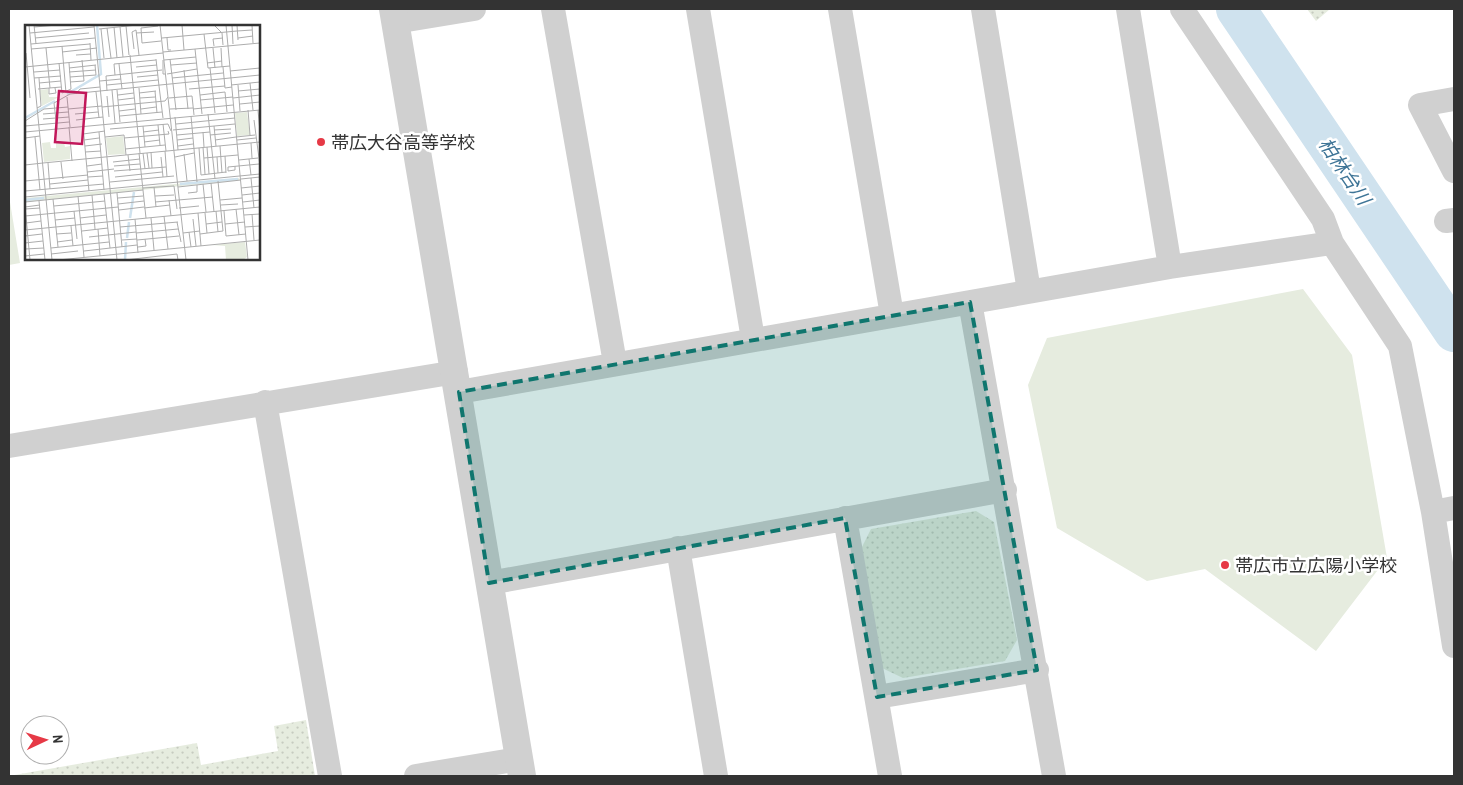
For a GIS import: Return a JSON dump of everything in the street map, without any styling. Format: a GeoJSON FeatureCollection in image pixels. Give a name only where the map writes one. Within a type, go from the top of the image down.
{"type":"FeatureCollection","features":[{"type":"Feature","properties":{"kind":"street"},"geometry":{"type":"LineString","coordinates":[[416,776],[521,767],[394,16],[474,9]]}},
{"type":"Feature","properties":{"kind":"street"},"geometry":{"type":"LineString","coordinates":[[553,9],[615,363]]}},
{"type":"Feature","properties":{"kind":"street"},"geometry":{"type":"LineString","coordinates":[[698,9],[753,339]]}},
{"type":"Feature","properties":{"kind":"street"},"geometry":{"type":"LineString","coordinates":[[840,9],[892,315]]}},
{"type":"Feature","properties":{"kind":"street"},"geometry":{"type":"LineString","coordinates":[[983,9],[1029,292]]}},
{"type":"Feature","properties":{"kind":"street"},"geometry":{"type":"LineString","coordinates":[[1128,9],[1170,267]]}},
{"type":"Feature","properties":{"kind":"street"},"geometry":{"type":"LineString","coordinates":[[1182,9],[1323,219],[1332,243],[1400,346],[1443,510],[1454,646]]}},
{"type":"Feature","properties":{"kind":"street"},"geometry":{"type":"LineString","coordinates":[[1454,99],[1420,105],[1454,171]]}},
{"type":"Feature","properties":{"kind":"street"},"geometry":{"type":"LineString","coordinates":[[9,446],[265,402],[615,363],[1170,267],[1332,243]]}},
{"type":"Feature","properties":{"kind":"street"},"geometry":{"type":"LineString","coordinates":[[970,302],[1037,670],[1054,776]]}},
{"type":"Feature","properties":{"kind":"street"},"geometry":{"type":"LineString","coordinates":[[265,402],[330,776]]}},
{"type":"Feature","properties":{"kind":"street"},"geometry":{"type":"LineString","coordinates":[[489,583],[1005,490]]}},
{"type":"Feature","properties":{"kind":"street"},"geometry":{"type":"LineString","coordinates":[[845,518],[890,776]]}},
{"type":"Feature","properties":{"kind":"street"},"geometry":{"type":"LineString","coordinates":[[678,548],[716,776]]}},
{"type":"Feature","properties":{"kind":"street"},"geometry":{"type":"LineString","coordinates":[[877,697],[1037,670]]}},
{"type":"Feature","properties":{"kind":"highlighted area"},"geometry":{"type":"Polygon","coordinates":[[[970,302],[1037,670],[877,697],[845,518],[489,583],[459,392],[970,302]]]}},
{"type":"Feature","properties":{"kind":"shaded area"},"geometry":{"type":"Polygon","coordinates":[[[1307,9],[1330,9],[1316,21],[1307,9]]]}},
{"type":"Feature","properties":{"kind":"shaded area"},"geometry":{"type":"Polygon","coordinates":[[[9,196],[20,263],[9,265],[9,196]]]}},
{"type":"Feature","properties":{"kind":"shaded area"},"geometry":{"type":"Polygon","coordinates":[[[1303,289],[1352,355],[1387,558],[1316,651],[1205,569],[1147,581],[1057,528],[1028,385],[1047,338],[1303,289]]]}},
{"type":"Feature","properties":{"kind":"shaded area"},"geometry":{"type":"Polygon","coordinates":[[[976,511],[994,522],[1017,640],[1005,661],[903,678],[882,668],[860,551],[871,529],[976,511]]]}},
{"type":"Feature","properties":{"kind":"shaded area"},"geometry":{"type":"Polygon","coordinates":[[[306,720],[315,776],[9,776],[197,743],[201,765],[278,751],[274,726],[306,720]]]}},
{"type":"Feature","properties":{"kind":"waterway","name":"柏林台川"},"geometry":{"type":"LineString","coordinates":[[1236,9],[1454,332]]}},
{"type":"Feature","properties":{"kind":"place","name":"帯広大谷高等学校"},"geometry":{"type":"Point","coordinates":[321,142]}},
{"type":"Feature","properties":{"kind":"place","name":"帯広市立広陽小学校"},"geometry":{"type":"Point","coordinates":[1225,565]}}]}
